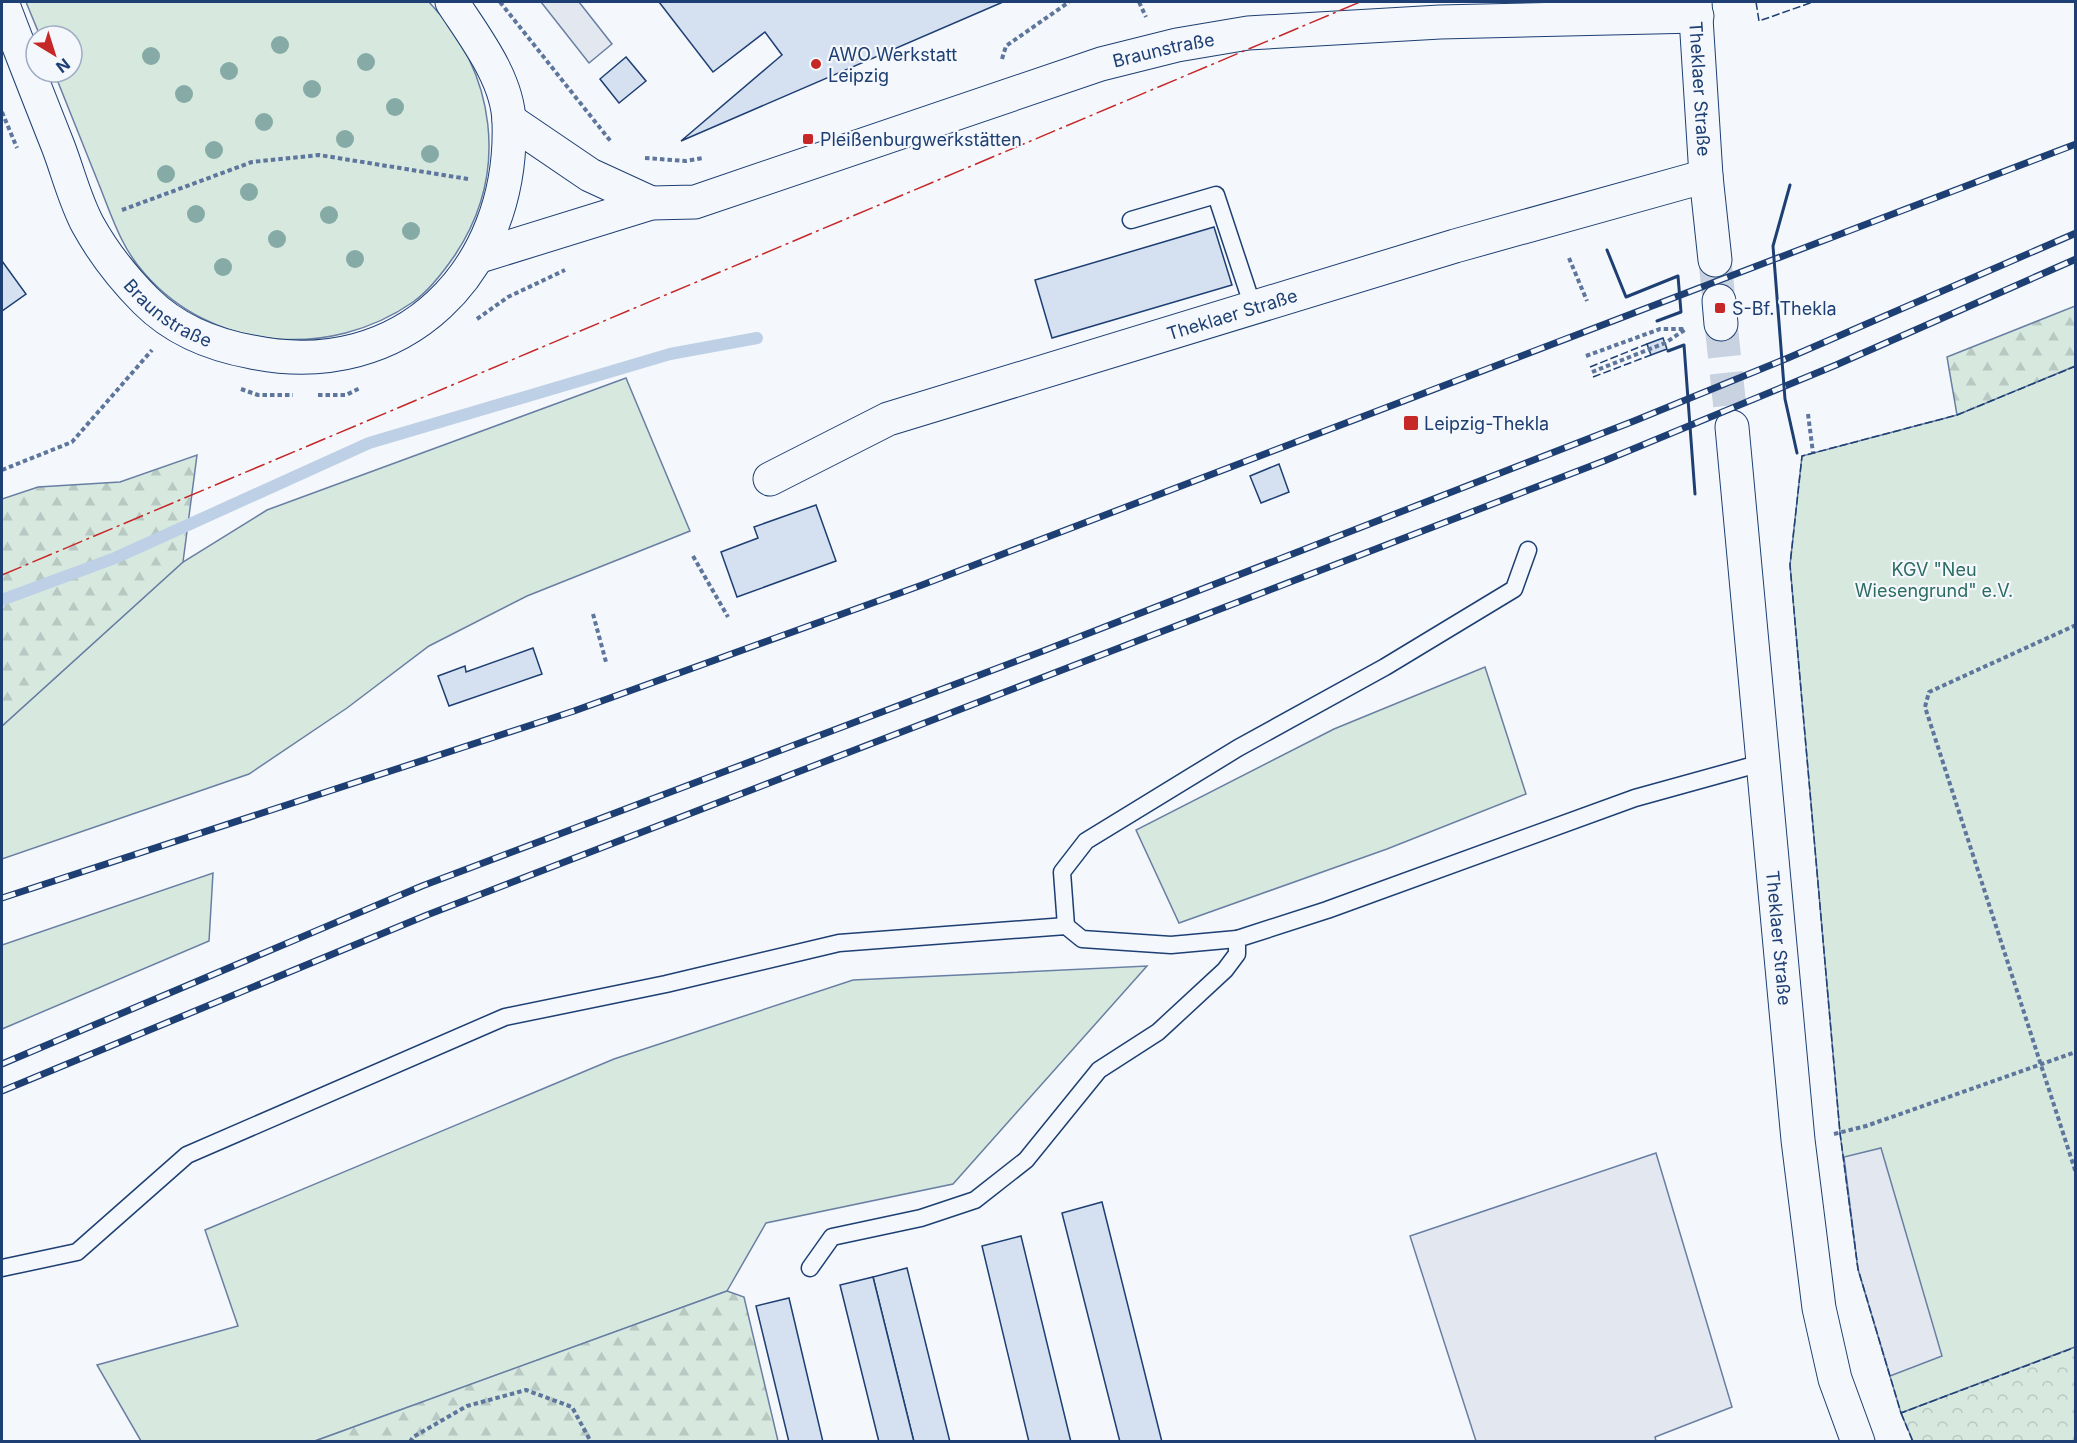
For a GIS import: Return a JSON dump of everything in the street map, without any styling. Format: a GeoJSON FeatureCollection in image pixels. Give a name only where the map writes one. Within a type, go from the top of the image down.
{"type":"FeatureCollection","features":[{"type":"Feature","properties":{"kind":"main road","name":"Braunstraße"},"geometry":{"type":"LineString","coordinates":[[2,2],[88,225],[131,285],[147,302],[175,324],[223,346],[283,359],[338,355],[382,344],[422,321],[454,292],[480,256],[502,198],[509,120],[495,68],[452,2]]}},
{"type":"Feature","properties":{"kind":"main road","name":"Braunstraße"},"geometry":{"type":"LineString","coordinates":[[480,256],[651,203],[695,201],[1101,64],[1177,45],[1248,33],[1696,9]]}},
{"type":"Feature","properties":{"kind":"main road","name":"Theklaer Straße"},"geometry":{"type":"LineString","coordinates":[[1696,9],[1706,176],[1715,260]]}},
{"type":"Feature","properties":{"kind":"main road","name":"Braunstraße"},"geometry":{"type":"LineString","coordinates":[[509,120],[590,175],[651,203]]}},
{"type":"Feature","properties":{"kind":"main road","name":"Theklaer Straße"},"geometry":{"type":"LineString","coordinates":[[770,480],[888,419],[1455,246],[1706,176]]}},
{"type":"Feature","properties":{"kind":"main road","name":"Theklaer Straße"},"geometry":{"type":"LineString","coordinates":[[1732,427],[1765,762],[1798,1140],[1819,1308],[1835,1379],[1858,1442]]}},
{"type":"Feature","properties":{"kind":"lane"},"geometry":{"type":"LineString","coordinates":[[1131,220],[1216,195],[1253,307]]}},
{"type":"Feature","properties":{"kind":"lane"},"geometry":{"type":"LineString","coordinates":[[1066,926],[1062,872],[1086,840],[1238,748],[1385,667],[1514,589],[1528,550]]}},
{"type":"Feature","properties":{"kind":"lane"},"geometry":{"type":"LineString","coordinates":[[2,1268],[77,1252],[187,1155],[505,1017],[666,984],[839,943],[1066,926],[1082,939],[1171,945],[1237,939],[1307,917],[1635,798],[1765,762]]}},
{"type":"Feature","properties":{"kind":"lane"},"geometry":{"type":"LineString","coordinates":[[810,1268],[832,1237],[921,1218],[975,1200],[1026,1160],[1099,1070],[1158,1032],[1225,970],[1238,954],[1237,939]]}},
{"type":"Feature","properties":{"kind":"path"},"geometry":{"type":"LineString","coordinates":[[500,2],[597,124]]}},
{"type":"Feature","properties":{"kind":"path"},"geometry":{"type":"LineString","coordinates":[[1002,60],[1006,46],[1070,2]]}},
{"type":"Feature","properties":{"kind":"path"},"geometry":{"type":"LineString","coordinates":[[1139,2],[1147,20]]}},
{"type":"Feature","properties":{"kind":"path"},"geometry":{"type":"LineString","coordinates":[[122,210],[252,162],[319,155],[474,180]]}},
{"type":"Feature","properties":{"kind":"path"},"geometry":{"type":"LineString","coordinates":[[1569,258],[1587,301]]}},
{"type":"Feature","properties":{"kind":"path"},"geometry":{"type":"LineString","coordinates":[[1586,356],[1660,329]]}},
{"type":"Feature","properties":{"kind":"path"},"geometry":{"type":"LineString","coordinates":[[1592,372],[1665,343],[1686,329]]}},
{"type":"Feature","properties":{"kind":"path"},"geometry":{"type":"LineString","coordinates":[[2,470],[72,442],[136,368]]}},
{"type":"Feature","properties":{"kind":"path"},"geometry":{"type":"LineString","coordinates":[[1809,414],[1813,453]]}},
{"type":"Feature","properties":{"kind":"path"},"geometry":{"type":"LineString","coordinates":[[693,556],[728,617]]}},
{"type":"Feature","properties":{"kind":"path"},"geometry":{"type":"LineString","coordinates":[[593,614],[606,662]]}},
{"type":"Feature","properties":{"kind":"path"},"geometry":{"type":"LineString","coordinates":[[2076,625],[1929,692],[1925,707],[2076,1173]]}},
{"type":"Feature","properties":{"kind":"path"},"geometry":{"type":"LineString","coordinates":[[1798,1140],[1866,1126],[2076,1052]]}},
{"type":"Feature","properties":{"kind":"path"},"geometry":{"type":"LineString","coordinates":[[410,1442],[413,1437],[467,1407],[526,1390],[572,1407],[591,1442]]}},
{"type":"Feature","properties":{"kind":"green space"},"geometry":{"type":"Polygon","coordinates":[[[26,2],[429,2],[452,30],[469,60],[481,91],[488,124],[489,157],[484,190],[472,223],[455,255],[430,287],[413,302],[380,321],[346,333],[309,339],[273,339],[237,332],[203,319],[172,300],[145,274],[129,253],[112,218],[59,84],[84,84],[84,24],[35,24],[26,2]]]}},
{"type":"Feature","properties":{"kind":"green space"},"geometry":{"type":"Polygon","coordinates":[[[2075,306],[2075,366],[1957,415],[1947,357],[2075,306]]]}},
{"type":"Feature","properties":{"kind":"green space","name":"KGV \"Neu Wiesengrund\" e.V."},"geometry":{"type":"Polygon","coordinates":[[[2075,366],[2075,1347],[1901,1413],[1858,1269],[1840,1133],[1790,565],[1802,456],[1957,415],[2075,366]]]}},
{"type":"Feature","properties":{"kind":"green space"},"geometry":{"type":"Polygon","coordinates":[[[626,378],[690,531],[527,596],[429,646],[347,708],[249,774],[2,859],[2,726],[183,562],[267,510],[626,378]]]}},
{"type":"Feature","properties":{"kind":"green space"},"geometry":{"type":"Polygon","coordinates":[[[197,455],[183,562],[2,726],[2,499],[38,487],[120,482],[197,455]]]}},
{"type":"Feature","properties":{"kind":"green space"},"geometry":{"type":"Polygon","coordinates":[[[1485,667],[1526,794],[1387,849],[1179,923],[1136,830],[1334,729],[1485,667]]]}},
{"type":"Feature","properties":{"kind":"green space"},"geometry":{"type":"Polygon","coordinates":[[[213,873],[209,941],[2,1029],[2,945],[213,873]]]}},
{"type":"Feature","properties":{"kind":"green space"},"geometry":{"type":"Polygon","coordinates":[[[1147,966],[953,1184],[766,1223],[727,1291],[315,1441],[141,1441],[97,1365],[238,1326],[205,1230],[614,1059],[853,980],[1147,966]]]}},
{"type":"Feature","properties":{"kind":"green space"},"geometry":{"type":"Polygon","coordinates":[[[727,1291],[744,1297],[778,1441],[315,1441],[727,1291]]]}},
{"type":"Feature","properties":{"kind":"green space"},"geometry":{"type":"Polygon","coordinates":[[[2075,1347],[2075,1441],[1913,1441],[1901,1413],[2075,1347]]]}},
{"type":"Feature","properties":{"kind":"shaded area"},"geometry":{"type":"Polygon","coordinates":[[[541,2],[579,2],[612,44],[589,63],[541,2]]]}},
{"type":"Feature","properties":{"kind":"shaded area"},"geometry":{"type":"Polygon","coordinates":[[[1881,1148],[1942,1356],[1890,1376],[1858,1269],[1844,1157],[1881,1148]]]}},
{"type":"Feature","properties":{"kind":"shaded area"},"geometry":{"type":"Polygon","coordinates":[[[1656,1153],[1732,1407],[1655,1437],[1656,1441],[1476,1441],[1410,1236],[1656,1153]]]}},
{"type":"Feature","properties":{"kind":"building","name":"AWO Werkstatt Leipzig"},"geometry":{"type":"Polygon","coordinates":[[[659,2],[1003,2],[681,141],[782,55],[765,32],[713,72],[659,2]]]}},
{"type":"Feature","properties":{"kind":"building"},"geometry":{"type":"Polygon","coordinates":[[[626,57],[646,81],[619,103],[600,79],[626,57]]]}},
{"type":"Feature","properties":{"kind":"building"},"geometry":{"type":"Polygon","coordinates":[[[1214,227],[1232,285],[1052,338],[1035,280],[1214,227]]]}},
{"type":"Feature","properties":{"kind":"building"},"geometry":{"type":"Polygon","coordinates":[[[2,261],[26,294],[2,311],[2,261]]]}},
{"type":"Feature","properties":{"kind":"building"},"geometry":{"type":"Polygon","coordinates":[[[1663,338],[1667,349],[1651,355],[1647,344],[1663,338]]]}},
{"type":"Feature","properties":{"kind":"building"},"geometry":{"type":"Polygon","coordinates":[[[1279,464],[1289,492],[1261,503],[1250,476],[1279,464]]]}},
{"type":"Feature","properties":{"kind":"building"},"geometry":{"type":"Polygon","coordinates":[[[816,505],[836,561],[737,597],[721,552],[758,538],[754,527],[816,505]]]}},
{"type":"Feature","properties":{"kind":"building"},"geometry":{"type":"Polygon","coordinates":[[[533,648],[542,674],[449,706],[438,676],[465,666],[466,672],[533,648]]]}},
{"type":"Feature","properties":{"kind":"building"},"geometry":{"type":"Polygon","coordinates":[[[1102,1202],[1162,1442],[1120,1442],[1062,1213],[1102,1202]]]}},
{"type":"Feature","properties":{"kind":"building"},"geometry":{"type":"Polygon","coordinates":[[[1021,1236],[1071,1442],[1029,1442],[982,1246],[1021,1236]]]}},
{"type":"Feature","properties":{"kind":"building"},"geometry":{"type":"Polygon","coordinates":[[[907,1268],[950,1442],[914,1442],[873,1277],[907,1268]]]}},
{"type":"Feature","properties":{"kind":"building"},"geometry":{"type":"Polygon","coordinates":[[[873,1277],[914,1442],[879,1442],[840,1285],[873,1277]]]}},
{"type":"Feature","properties":{"kind":"building"},"geometry":{"type":"Polygon","coordinates":[[[789,1298],[823,1442],[789,1442],[756,1306],[789,1298]]]}},
{"type":"Feature","properties":{"kind":"waterway"},"geometry":{"type":"LineString","coordinates":[[2,600],[115,558],[369,443],[670,354],[757,338]]}},
{"type":"Feature","properties":{"kind":"tunnel"},"geometry":{"type":"LineString","coordinates":[[1715,260],[1719,301]]}},
{"type":"Feature","properties":{"kind":"tunnel"},"geometry":{"type":"LineString","coordinates":[[1721,324],[1732,427]]}},
{"type":"Feature","properties":{"kind":"railway"},"geometry":{"type":"LineString","coordinates":[[2,898],[574,711],[922,585],[2076,144]]}},
{"type":"Feature","properties":{"kind":"railway"},"geometry":{"type":"LineString","coordinates":[[2,1064],[422,886],[1043,651],[1634,421],[1788,358],[2076,233]]}},
{"type":"Feature","properties":{"kind":"railway"},"geometry":{"type":"LineString","coordinates":[[2,1091],[427,915],[1604,461],[1836,365],[2076,259]]}},
{"type":"Feature","properties":{"kind":"fence"},"geometry":{"type":"LineString","coordinates":[[1756,2],[1759,21],[1813,2]]}},
{"type":"Feature","properties":{"kind":"fence"},"geometry":{"type":"LineString","coordinates":[[1590,367],[1647,344]]}},
{"type":"Feature","properties":{"kind":"fence"},"geometry":{"type":"LineString","coordinates":[[1593,377],[1651,355]]}},
{"type":"Feature","properties":{"kind":"fence"},"geometry":{"type":"LineString","coordinates":[[2076,366],[1957,415],[1802,456],[1790,565],[1840,1133],[1858,1269],[1901,1413],[2076,1347]]}},
{"type":"Feature","properties":{"kind":"fence"},"geometry":{"type":"LineString","coordinates":[[1901,1413],[1913,1442]]}},
{"type":"Feature","properties":{"kind":"wall"},"geometry":{"type":"LineString","coordinates":[[1790,185],[1773,246],[1785,399],[1797,453]]}},
{"type":"Feature","properties":{"kind":"wall"},"geometry":{"type":"LineString","coordinates":[[1607,250],[1626,297],[1678,276],[1681,312],[1657,321]]}},
{"type":"Feature","properties":{"kind":"wall"},"geometry":{"type":"LineString","coordinates":[[1668,351],[1684,345],[1695,494]]}},
{"type":"Feature","properties":{"kind":"power"},"geometry":{"type":"LineString","coordinates":[[2,575],[1360,2]]}},
{"type":"Feature","properties":{"kind":"place","name":"AWO Werkstatt Leipzig"},"geometry":{"type":"Point","coordinates":[816,64]}},
{"type":"Feature","properties":{"kind":"place","name":"Pleißenburgwerkstätten"},"geometry":{"type":"Point","coordinates":[808,139]}},
{"type":"Feature","properties":{"kind":"place","name":"S-Bf. Thekla"},"geometry":{"type":"Point","coordinates":[1720,308]}},
{"type":"Feature","properties":{"kind":"place","name":"Leipzig-Thekla"},"geometry":{"type":"Point","coordinates":[1411,423]}}]}
